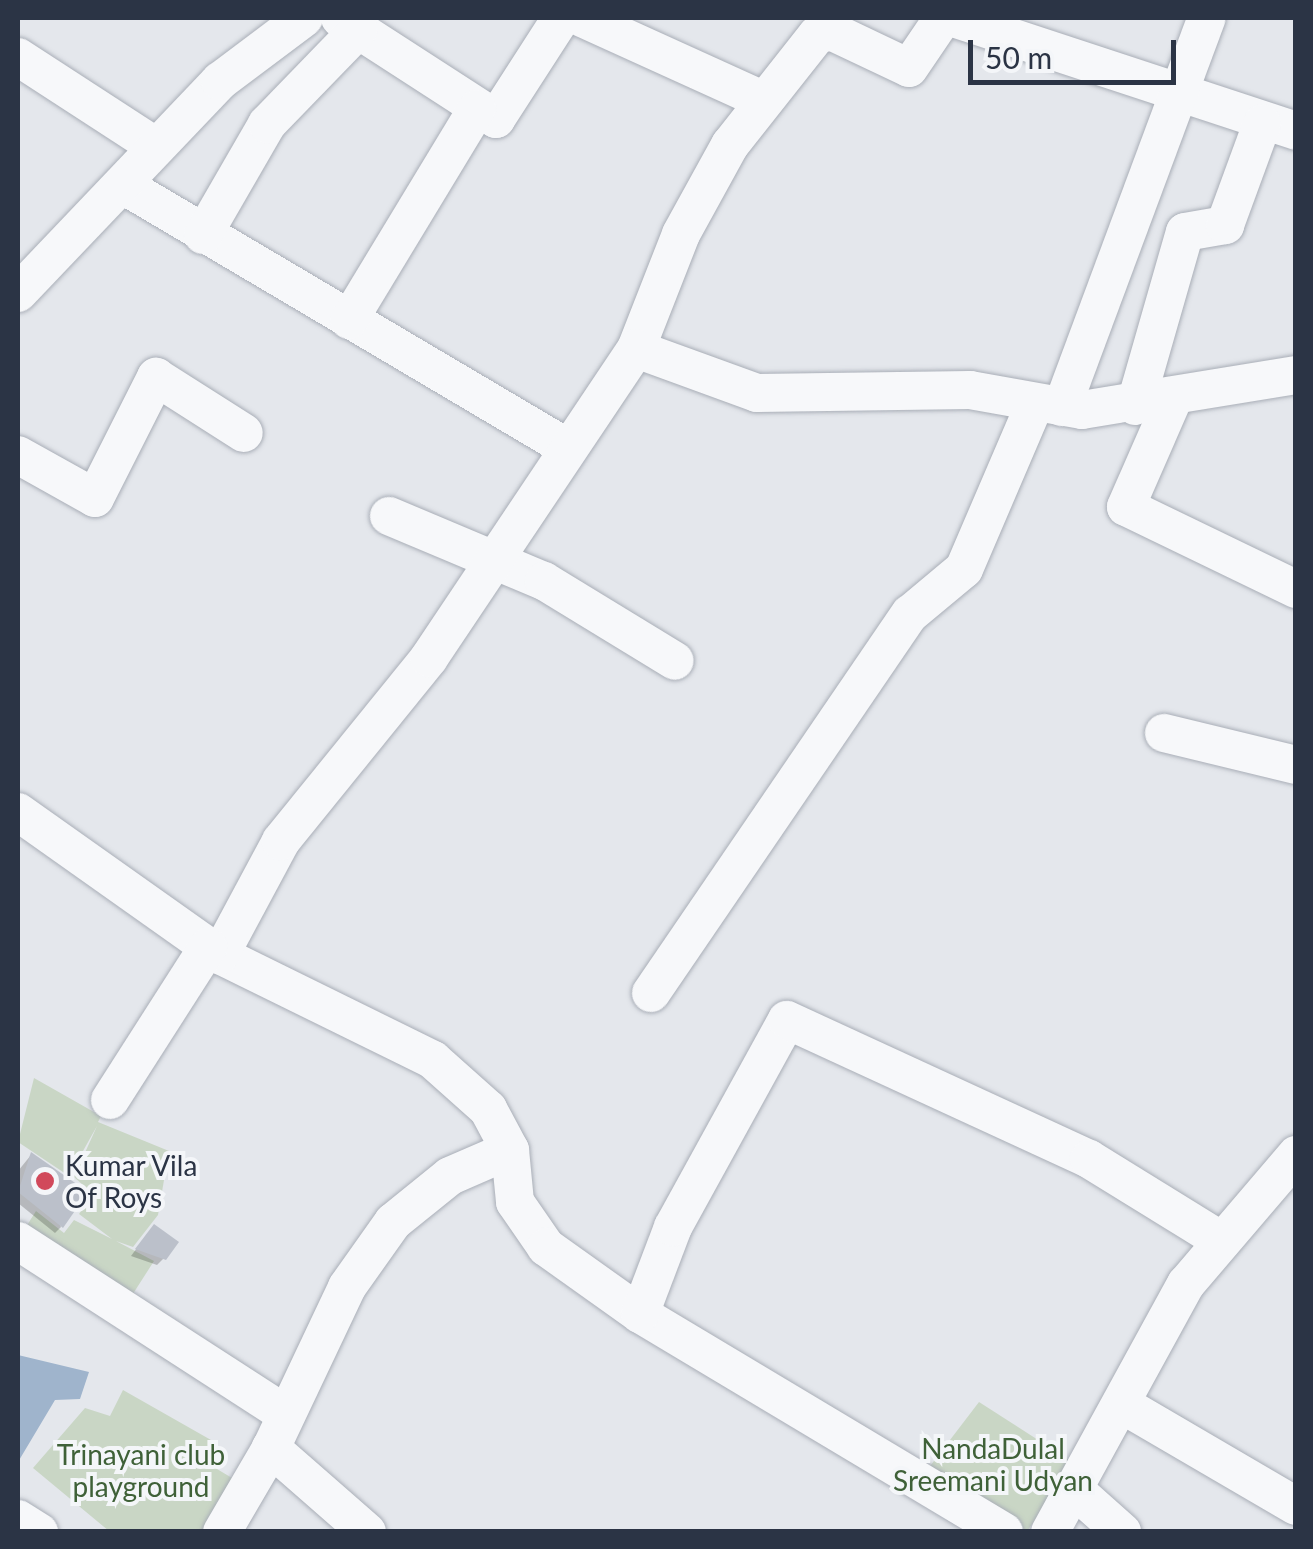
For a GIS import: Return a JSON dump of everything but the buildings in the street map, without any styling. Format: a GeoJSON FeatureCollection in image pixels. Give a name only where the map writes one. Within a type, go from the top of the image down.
{"type":"FeatureCollection","features":[{"type":"Feature","properties":{"kind":"street"},"geometry":{"type":"LineString","coordinates":[[18,293],[123,185],[155,146],[304,18]]}},
{"type":"Feature","properties":{"kind":"street"},"geometry":{"type":"LineString","coordinates":[[203,235],[267,124],[350,24],[477,109],[501,118],[561,18]]}},
{"type":"Feature","properties":{"kind":"street"},"geometry":{"type":"LineString","coordinates":[[582,18],[763,100]]}},
{"type":"Feature","properties":{"kind":"street"},"geometry":{"type":"LineString","coordinates":[[110,1100],[214,951],[281,841],[499,560],[566,448],[636,349],[681,234],[763,100],[821,32],[909,68],[944,18]]}},
{"type":"Feature","properties":{"kind":"street"},"geometry":{"type":"LineString","coordinates":[[953,18],[1279,127],[1225,225],[1185,232],[1135,406]]}},
{"type":"Feature","properties":{"kind":"street"},"geometry":{"type":"LineString","coordinates":[[651,993],[910,614],[964,569],[1048,405],[1172,92],[1206,18]]}},
{"type":"Feature","properties":{"kind":"street"},"geometry":{"type":"LineString","coordinates":[[18,58],[155,146]]}},
{"type":"Feature","properties":{"kind":"street"},"geometry":{"type":"LineString","coordinates":[[349,320],[477,109]]}},
{"type":"Feature","properties":{"kind":"street"},"geometry":{"type":"LineString","coordinates":[[123,185],[566,448]]}},
{"type":"Feature","properties":{"kind":"street"},"geometry":{"type":"LineString","coordinates":[[636,349],[757,393],[942,389],[1048,405],[1135,406],[1296,376]]}},
{"type":"Feature","properties":{"kind":"street"},"geometry":{"type":"LineString","coordinates":[[18,455],[95,498],[156,376],[244,433]]}},
{"type":"Feature","properties":{"kind":"street"},"geometry":{"type":"LineString","coordinates":[[1174,396],[1126,507],[1296,589]]}},
{"type":"Feature","properties":{"kind":"street"},"geometry":{"type":"LineString","coordinates":[[389,516],[499,560],[675,661]]}},
{"type":"Feature","properties":{"kind":"street"},"geometry":{"type":"LineString","coordinates":[[1164,732],[1296,765]]}},
{"type":"Feature","properties":{"kind":"street"},"geometry":{"type":"LineString","coordinates":[[18,812],[214,951],[434,1060],[488,1109],[510,1150],[528,1227],[640,1314],[1004,1532]]}},
{"type":"Feature","properties":{"kind":"street"},"geometry":{"type":"LineString","coordinates":[[640,1314],[673,1227],[787,1020],[1006,1116],[1222,1241]]}},
{"type":"Feature","properties":{"kind":"street"},"geometry":{"type":"LineString","coordinates":[[222,1532],[278,1431],[347,1287],[393,1222],[450,1176],[510,1150]]}},
{"type":"Feature","properties":{"kind":"street"},"geometry":{"type":"LineString","coordinates":[[1050,1532],[1076,1491],[1186,1284],[1296,1155]]}},
{"type":"Feature","properties":{"kind":"street"},"geometry":{"type":"LineString","coordinates":[[23,1256],[278,1431],[367,1532]]}},
{"type":"Feature","properties":{"kind":"street"},"geometry":{"type":"LineString","coordinates":[[1123,1405],[1296,1506]]}},
{"type":"Feature","properties":{"kind":"street"},"geometry":{"type":"LineString","coordinates":[[1076,1491],[1122,1532]]}},
{"type":"Feature","properties":{"kind":"street"},"geometry":{"type":"LineString","coordinates":[[18,1519],[39,1532]]}},
{"type":"Feature","properties":{"kind":"green space"},"geometry":{"type":"Polygon","coordinates":[[[34,1078],[101,1116],[98,1122],[169,1151],[158,1215],[133,1247],[116,1241],[154,1261],[122,1311],[19,1238],[36,1211],[64,1233],[74,1220],[112,1239],[79,1214],[93,1194],[74,1177],[97,1126],[69,1176],[18,1142],[34,1078]]]}},
{"type":"Feature","properties":{"kind":"green space","name":"Trinayani club playground"},"geometry":{"type":"Polygon","coordinates":[[[123,1390],[211,1440],[207,1463],[242,1484],[213,1531],[109,1531],[33,1468],[85,1408],[110,1416],[123,1390]]]}},
{"type":"Feature","properties":{"kind":"green space","name":"NandaDulal Sreemani Udyan"},"geometry":{"type":"Polygon","coordinates":[[[979,1402],[1077,1465],[1027,1531],[924,1474],[979,1402]]]}},
{"type":"Feature","properties":{"kind":"water"},"geometry":{"type":"Polygon","coordinates":[[[18,1355],[89,1372],[80,1399],[55,1400],[18,1462],[18,1355]]]}},
{"type":"Feature","properties":{"kind":"place","name":"Kumar Vila Of Roys"},"geometry":{"type":"Point","coordinates":[45,1181]}}]}
